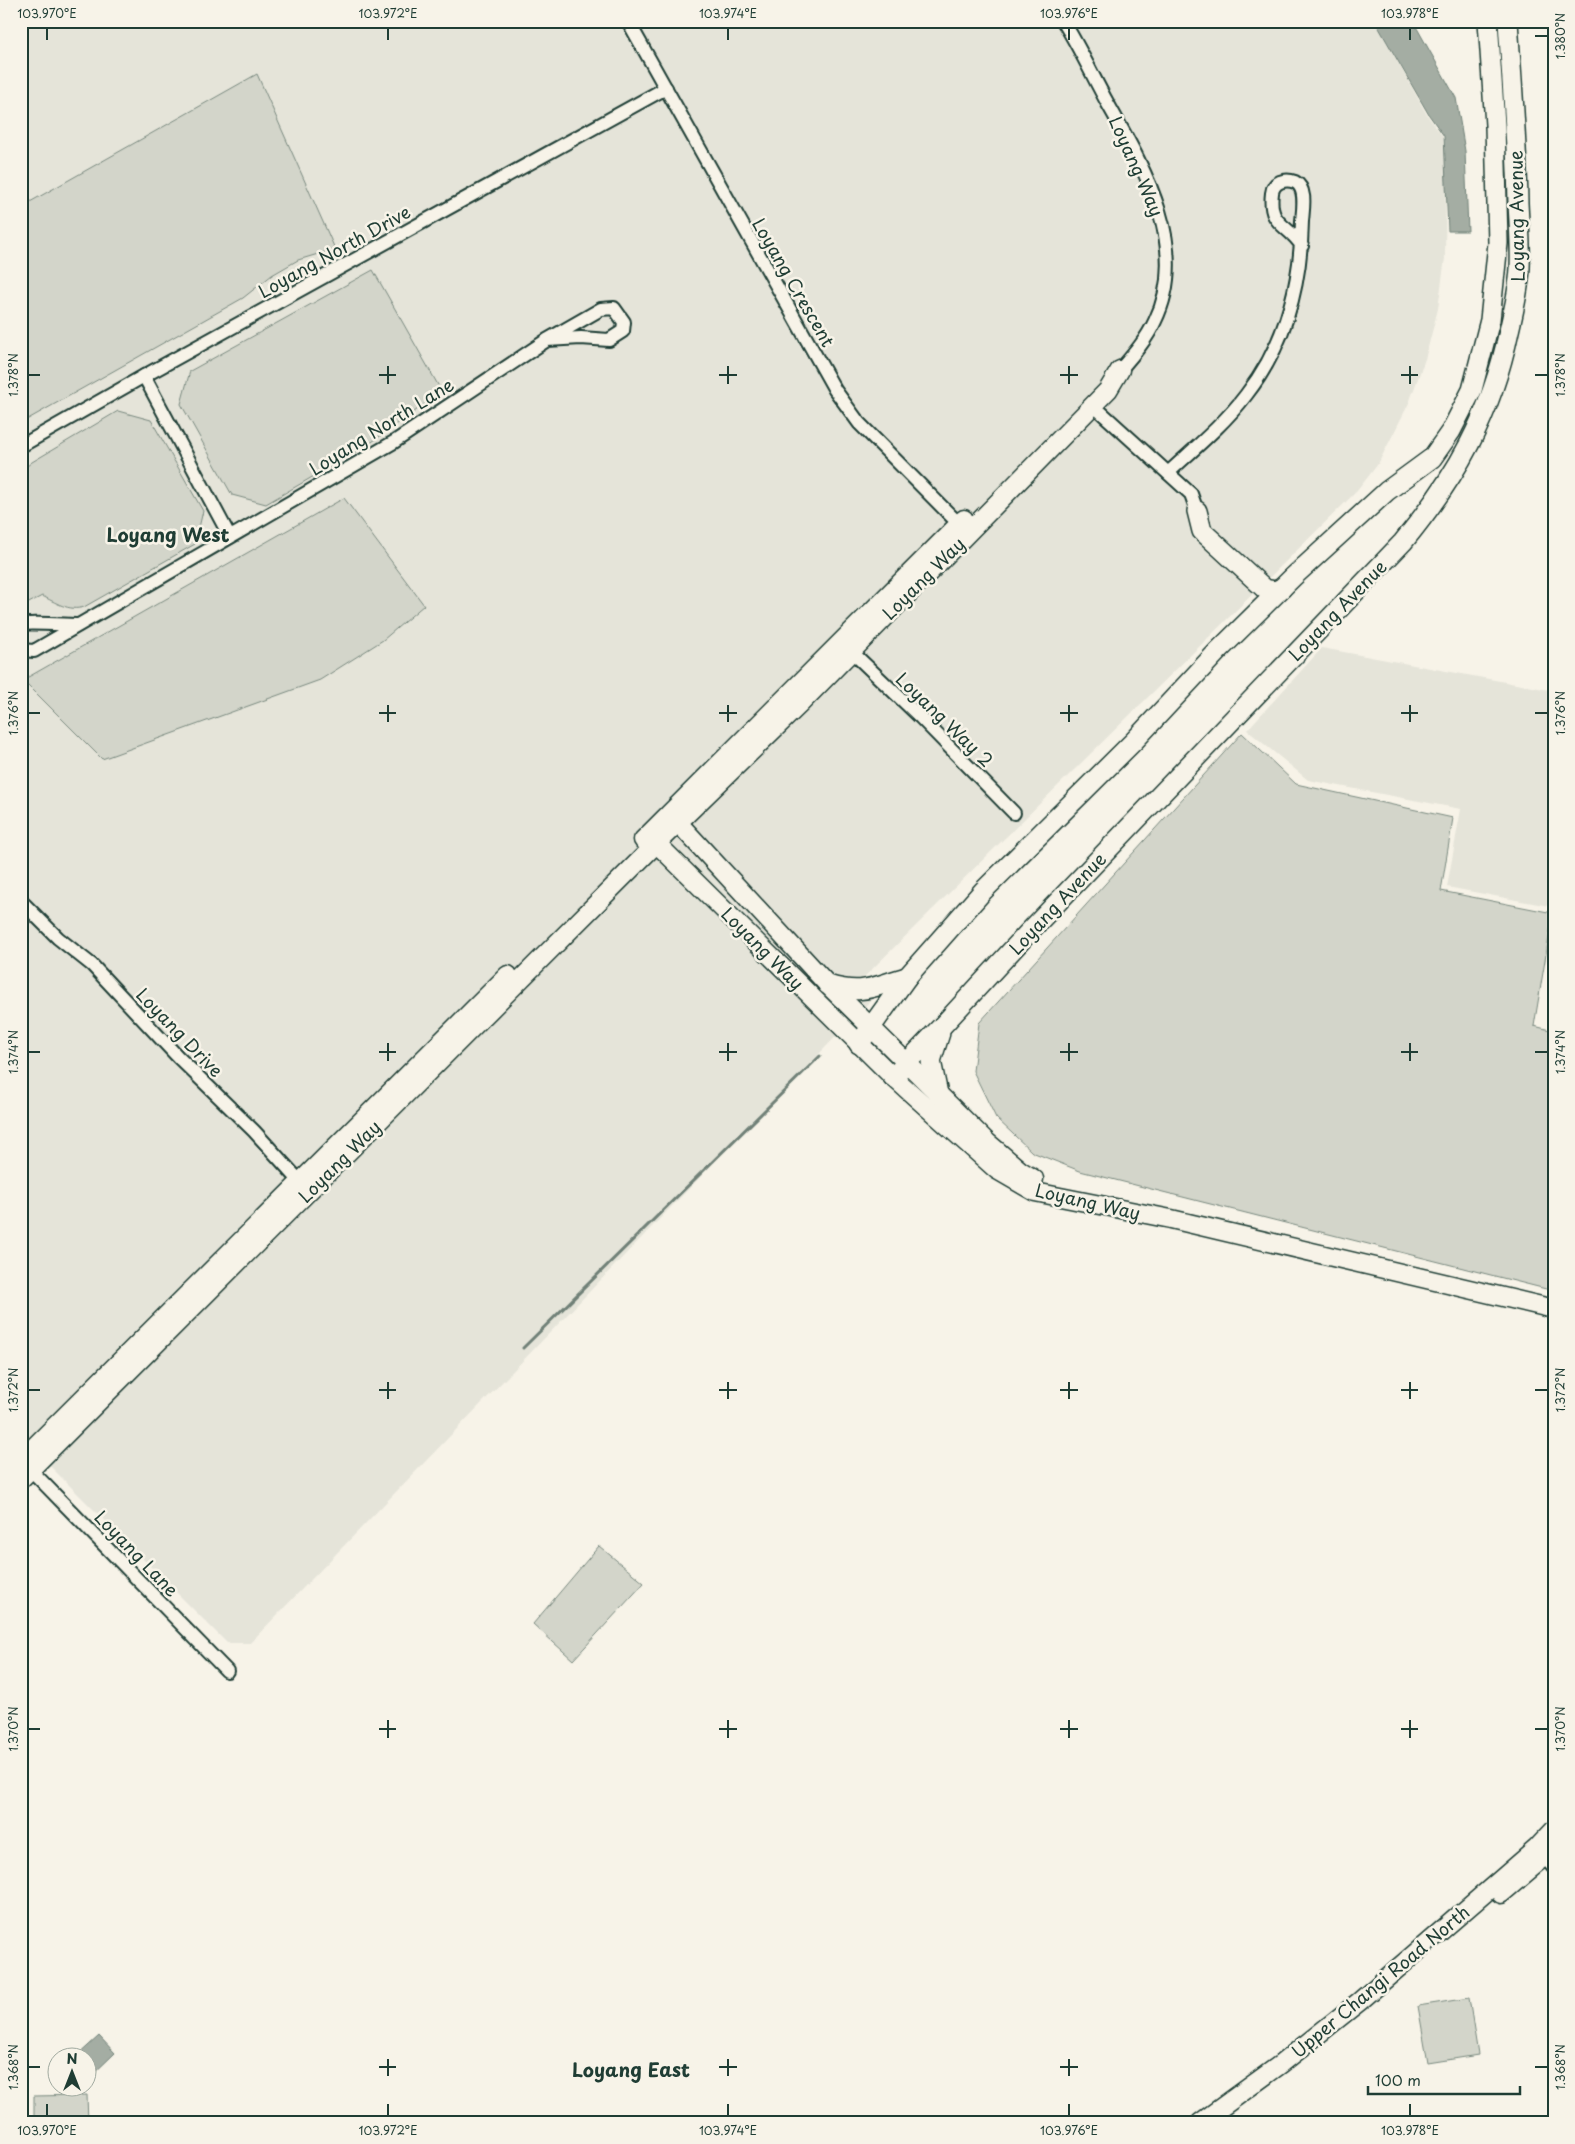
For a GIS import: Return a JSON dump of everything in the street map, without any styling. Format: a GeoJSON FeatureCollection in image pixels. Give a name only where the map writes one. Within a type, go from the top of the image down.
{"type":"FeatureCollection","features":[{"type":"Feature","properties":{"kind":"main road","name":"Loyang Avenue"},"geometry":{"type":"LineString","coordinates":[[859,1044],[907,977],[983,891],[1134,741],[1218,651],[1282,588],[1387,491],[1432,458],[1451,431],[1472,390],[1490,320],[1498,243],[1488,21]]}},
{"type":"Feature","properties":{"kind":"main road","name":"Loyang Avenue"},"geometry":{"type":"LineString","coordinates":[[893,1077],[944,1025],[1027,934],[1403,542],[1426,513],[1461,462],[1478,429],[1498,375],[1514,309],[1520,268],[1518,173],[1508,21]]}},
{"type":"Feature","properties":{"kind":"main road"},"geometry":{"type":"LineString","coordinates":[[1197,511],[1202,531],[1265,589],[1275,591],[1282,588]]}},
{"type":"Feature","properties":{"kind":"main road"},"geometry":{"type":"LineString","coordinates":[[828,985],[847,990],[864,990],[907,977]]}},
{"type":"Feature","properties":{"kind":"main road"},"geometry":{"type":"LineString","coordinates":[[938,1094],[930,1061],[934,1045],[944,1025]]}},
{"type":"Feature","properties":{"kind":"street","name":"Loyang Crescent"},"geometry":{"type":"LineString","coordinates":[[628,21],[835,390],[859,423],[963,528]]}},
{"type":"Feature","properties":{"kind":"street","name":"Loyang Way"},"geometry":{"type":"LineString","coordinates":[[1063,21],[1125,133],[1151,189],[1165,230],[1168,273],[1165,295],[1156,321],[1138,349],[1120,370],[1108,390],[1085,405]]}},
{"type":"Feature","properties":{"kind":"street","name":"Loyang North Drive"},"geometry":{"type":"LineString","coordinates":[[21,446],[144,376],[666,88]]}},
{"type":"Feature","properties":{"kind":"street"},"geometry":{"type":"LineString","coordinates":[[1168,473],[1225,420],[1247,395],[1286,324],[1299,271],[1302,246],[1302,190],[1295,182],[1282,181],[1275,185],[1273,189],[1272,214],[1278,222],[1295,236],[1302,246]]}},
{"type":"Feature","properties":{"kind":"street","name":"Loyang North Lane"},"geometry":{"type":"LineString","coordinates":[[21,650],[34,651],[81,625],[394,442],[548,340],[601,309],[614,308],[624,322],[623,331],[609,340],[581,338],[548,340]]}},
{"type":"Feature","properties":{"kind":"street","name":"Loyang Way"},"geometry":{"type":"LineString","coordinates":[[23,1466],[652,839],[801,703],[843,650],[1092,398],[1096,386],[1120,370]]}},
{"type":"Feature","properties":{"kind":"street"},"geometry":{"type":"LineString","coordinates":[[144,376],[230,537]]}},
{"type":"Feature","properties":{"kind":"street"},"geometry":{"type":"LineString","coordinates":[[1085,405],[1191,494],[1197,511]]}},
{"type":"Feature","properties":{"kind":"street","name":"Loyang North Lane"},"geometry":{"type":"LineString","coordinates":[[21,625],[26,622],[52,626],[81,625]]}},
{"type":"Feature","properties":{"kind":"street","name":"Loyang Way 2"},"geometry":{"type":"LineString","coordinates":[[843,650],[921,718],[1014,812]]}},
{"type":"Feature","properties":{"kind":"street","name":"Loyang Way"},"geometry":{"type":"LineString","coordinates":[[674,818],[828,985],[1003,1156],[1021,1171],[1039,1182],[1188,1213],[1554,1300]]}},
{"type":"Feature","properties":{"kind":"street","name":"Loyang Way"},"geometry":{"type":"LineString","coordinates":[[652,839],[893,1077],[997,1170],[1036,1192],[1180,1221],[1554,1309]]}},
{"type":"Feature","properties":{"kind":"street","name":"Loyang Drive"},"geometry":{"type":"LineString","coordinates":[[21,901],[58,938],[92,965],[178,1057],[254,1131],[305,1186]]}},
{"type":"Feature","properties":{"kind":"street","name":"Loyang Lane"},"geometry":{"type":"LineString","coordinates":[[23,1466],[227,1671]]}},
{"type":"Feature","properties":{"kind":"street","name":"Upper Changi Road North"},"geometry":{"type":"LineString","coordinates":[[1216,2123],[1296,2066],[1547,1855],[1554,1830]]}},
{"type":"Feature","properties":{"kind":"street","name":"Upper Changi Road North"},"geometry":{"type":"LineString","coordinates":[[1200,2123],[1281,2064],[1547,1855]]}},
{"type":"Feature","properties":{"kind":"shaded area"},"geometry":{"type":"Polygon","coordinates":[[[21,21],[1375,21],[1427,115],[1443,137],[1446,177],[1445,258],[1438,309],[1425,359],[1409,403],[1378,464],[1357,491],[859,982],[875,996],[250,1643],[227,1643],[21,1437],[21,21]]]}},
{"type":"Feature","properties":{"kind":"shaded area"},"geometry":{"type":"Polygon","coordinates":[[[1375,21],[1413,21],[1456,98],[1465,151],[1468,231],[1448,231],[1444,136],[1429,115],[1375,21]]]}},
{"type":"Feature","properties":{"kind":"shaded area"},"geometry":{"type":"Polygon","coordinates":[[[257,74],[335,249],[298,260],[272,275],[243,298],[21,423],[21,207],[257,74]]]}},
{"type":"Feature","properties":{"kind":"shaded area"},"geometry":{"type":"Polygon","coordinates":[[[373,270],[442,392],[369,444],[266,504],[232,495],[181,404],[190,371],[373,270]]]}},
{"type":"Feature","properties":{"kind":"shaded area"},"geometry":{"type":"Polygon","coordinates":[[[118,411],[151,420],[203,511],[195,544],[84,607],[68,607],[42,596],[21,607],[21,471],[32,462],[118,411]]]}},
{"type":"Feature","properties":{"kind":"shaded area"},"geometry":{"type":"Polygon","coordinates":[[[344,498],[424,605],[383,640],[320,680],[102,759],[23,680],[344,498]]]}},
{"type":"Feature","properties":{"kind":"shaded area"},"geometry":{"type":"Polygon","coordinates":[[[1322,648],[1554,691],[1554,907],[1447,887],[1461,809],[1308,780],[1247,730],[1322,648]]]}},
{"type":"Feature","properties":{"kind":"shaded area"},"geometry":{"type":"Polygon","coordinates":[[[1242,733],[1296,784],[1453,818],[1441,891],[1553,913],[1534,1026],[1554,1031],[1554,1291],[1080,1171],[1032,1152],[996,1118],[973,1071],[979,1023],[1242,733]]]}},
{"type":"Feature","properties":{"kind":"shaded area"},"geometry":{"type":"Polygon","coordinates":[[[1554,949],[1554,982],[1548,981],[1554,949]]]}},
{"type":"Feature","properties":{"kind":"shaded area"},"geometry":{"type":"Polygon","coordinates":[[[599,1546],[644,1583],[573,1660],[533,1624],[599,1546]]]}},
{"type":"Feature","properties":{"kind":"shaded area"},"geometry":{"type":"Polygon","coordinates":[[[1469,1998],[1478,2055],[1428,2063],[1418,2006],[1469,1998]]]}},
{"type":"Feature","properties":{"kind":"shaded area"},"geometry":{"type":"Polygon","coordinates":[[[99,2036],[115,2053],[98,2069],[98,2046],[88,2046],[99,2036]]]}},
{"type":"Feature","properties":{"kind":"shaded area"},"geometry":{"type":"Polygon","coordinates":[[[34,2096],[87,2096],[88,2123],[34,2123],[34,2096]]]}},
{"type":"Feature","properties":{"kind":"waterway"},"geometry":{"type":"LineString","coordinates":[[523,1348],[820,1056]]}},
{"type":"Feature","properties":{"kind":"district","name":"Loyang West"},"geometry":{"type":"Point","coordinates":[168,534]}},
{"type":"Feature","properties":{"kind":"district","name":"Loyang East"},"geometry":{"type":"Point","coordinates":[631,2069]}}]}
